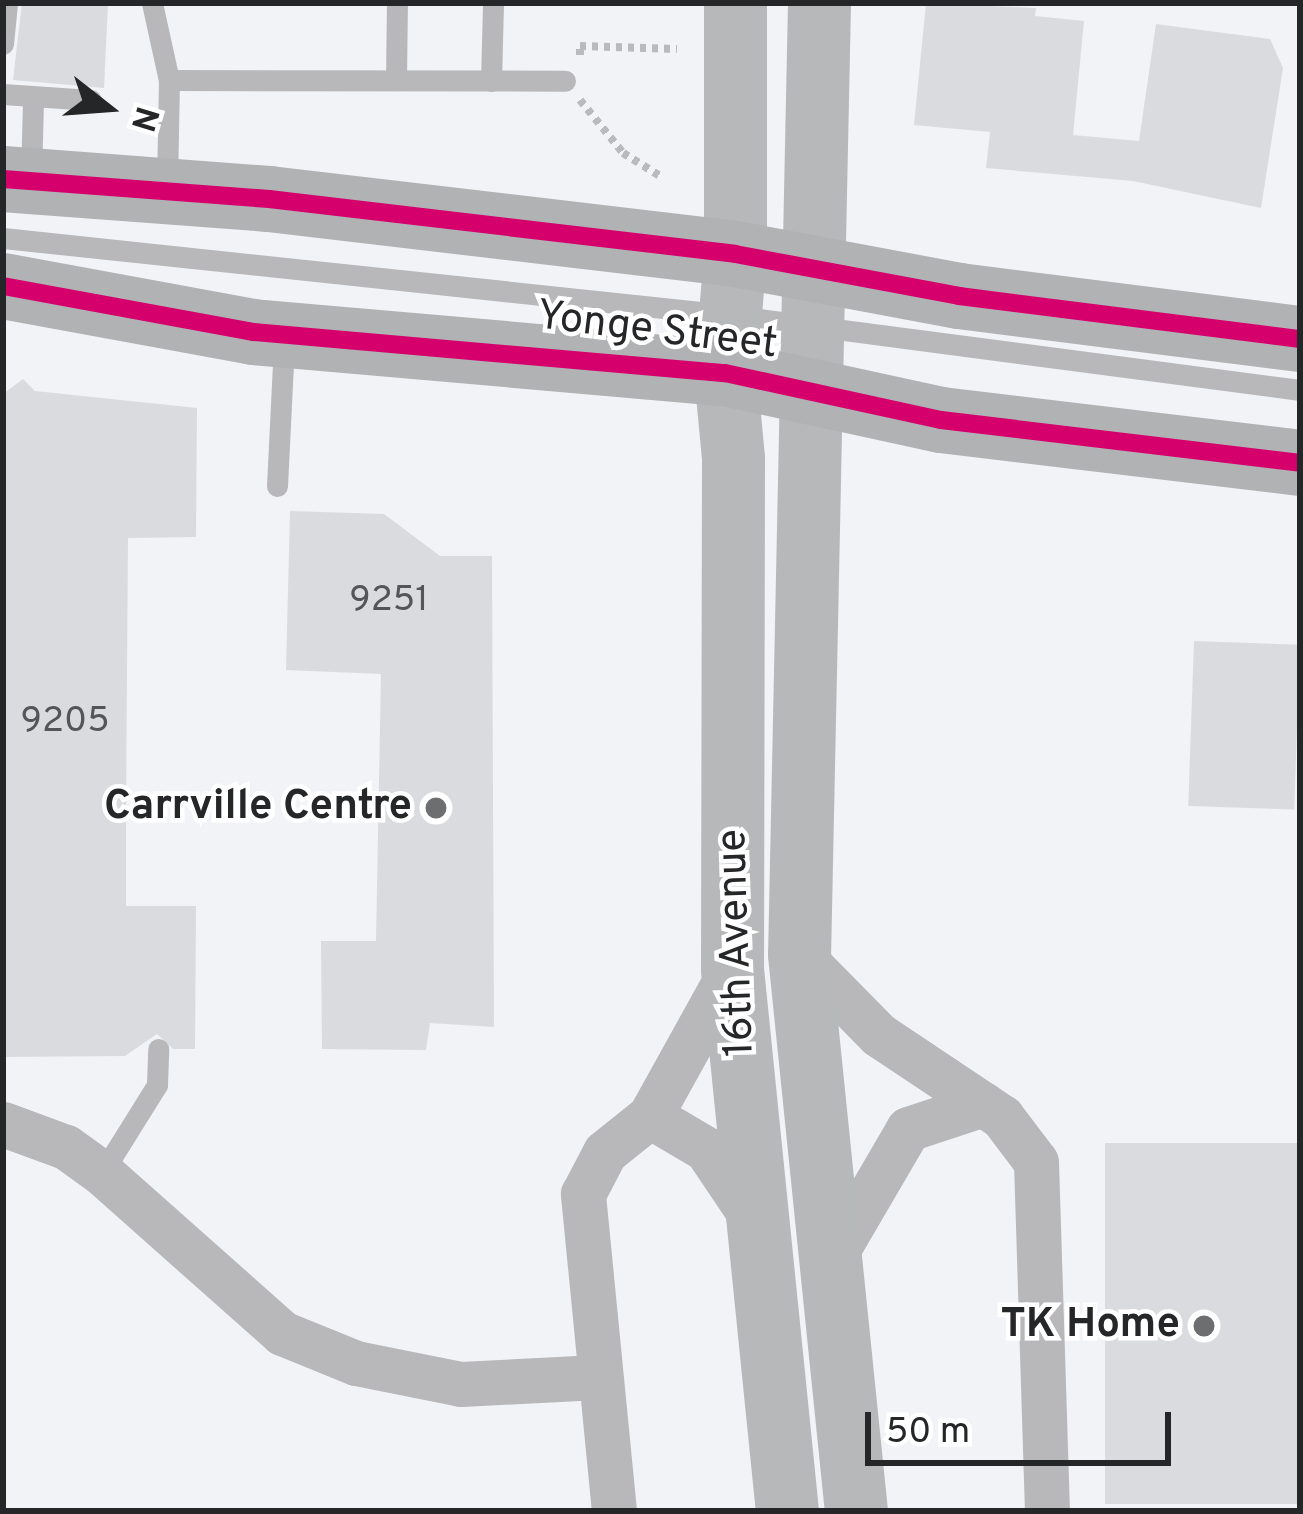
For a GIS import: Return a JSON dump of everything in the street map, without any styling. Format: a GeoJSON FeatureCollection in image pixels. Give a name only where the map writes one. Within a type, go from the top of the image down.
{"type":"FeatureCollection","features":[{"type":"Feature","properties":{"kind":"main road","name":"16th Avenue"},"geometry":{"type":"LineString","coordinates":[[735,3],[730,314],[732,969],[787,1511]]}},
{"type":"Feature","properties":{"kind":"main road","name":"16th Avenue"},"geometry":{"type":"LineString","coordinates":[[819,3],[800,954],[856,1511]]}},
{"type":"Feature","properties":{"kind":"main road","name":"Yonge Street"},"geometry":{"type":"LineString","coordinates":[[12,199],[167,191],[811,328],[959,296],[1300,339]]}},
{"type":"Feature","properties":{"kind":"main road","name":"Yonge Street"},"geometry":{"type":"LineString","coordinates":[[3,286],[285,334],[730,314],[811,328],[941,420],[1300,463]]}},
{"type":"Feature","properties":{"kind":"street","name":"16th Avenue"},"geometry":{"type":"LineString","coordinates":[[800,954],[879,1035],[983,1104],[1036,1162],[1047,1511]]}},
{"type":"Feature","properties":{"kind":"street"},"geometry":{"type":"LineString","coordinates":[[614,1511],[584,1194],[605,1152],[650,1116],[732,969]]}},
{"type":"Feature","properties":{"kind":"street"},"geometry":{"type":"LineString","coordinates":[[831,1261],[908,1130],[983,1104]]}},
{"type":"Feature","properties":{"kind":"street"},"geometry":{"type":"LineString","coordinates":[[650,1116],[706,1149],[755,1223]]}},
{"type":"Feature","properties":{"kind":"street"},"geometry":{"type":"LineString","coordinates":[[3,1124],[66,1147],[102,1173],[254,1313],[337,1356],[461,1384],[598,1378]]}},
{"type":"Feature","properties":{"kind":"lane"},"geometry":{"type":"LineString","coordinates":[[3,44],[7,3]]}},
{"type":"Feature","properties":{"kind":"lane"},"geometry":{"type":"LineString","coordinates":[[152,3],[170,80],[167,191]]}},
{"type":"Feature","properties":{"kind":"lane"},"geometry":{"type":"LineString","coordinates":[[396,80],[398,3]]}},
{"type":"Feature","properties":{"kind":"lane"},"geometry":{"type":"LineString","coordinates":[[491,81],[493,3]]}},
{"type":"Feature","properties":{"kind":"lane"},"geometry":{"type":"LineString","coordinates":[[3,72],[5,95],[92,100]]}},
{"type":"Feature","properties":{"kind":"lane"},"geometry":{"type":"LineString","coordinates":[[170,80],[491,81],[575,76]]}},
{"type":"Feature","properties":{"kind":"lane"},"geometry":{"type":"LineString","coordinates":[[33,100],[12,199],[730,314]]}},
{"type":"Feature","properties":{"kind":"lane"},"geometry":{"type":"LineString","coordinates":[[811,328],[1300,390]]}},
{"type":"Feature","properties":{"kind":"lane"},"geometry":{"type":"LineString","coordinates":[[278,486],[285,334]]}},
{"type":"Feature","properties":{"kind":"lane"},"geometry":{"type":"LineString","coordinates":[[102,1173],[157,1085],[158,1049]]}},
{"type":"Feature","properties":{"kind":"path"},"geometry":{"type":"LineString","coordinates":[[660,176],[623,153],[580,100],[575,76],[580,46],[677,49]]}},
{"type":"Feature","properties":{"kind":"building"},"geometry":{"type":"Polygon","coordinates":[[[22,3],[108,3],[104,88],[13,80],[22,3]]]}},
{"type":"Feature","properties":{"kind":"building"},"geometry":{"type":"Polygon","coordinates":[[[926,3],[1036,8],[1035,16],[1084,21],[1073,135],[1139,141],[1156,24],[1270,39],[1283,68],[1261,208],[1133,181],[986,168],[990,132],[914,125],[926,3]]]}},
{"type":"Feature","properties":{"kind":"building"},"geometry":{"type":"Polygon","coordinates":[[[23,379],[35,391],[197,408],[196,537],[128,538],[126,810],[126,906],[196,906],[195,1049],[173,1049],[157,1034],[125,1056],[3,1057],[3,394],[23,379]]]}},
{"type":"Feature","properties":{"kind":"building","name":"Carrville Centre"},"geometry":{"type":"Polygon","coordinates":[[[290,511],[384,514],[440,556],[492,556],[494,1027],[430,1023],[426,1050],[322,1049],[321,941],[376,941],[381,674],[286,670],[290,511]]]}},
{"type":"Feature","properties":{"kind":"building"},"geometry":{"type":"Polygon","coordinates":[[[1194,641],[1300,645],[1294,810],[1188,806],[1194,641]]]}},
{"type":"Feature","properties":{"kind":"building","name":"TK Home"},"geometry":{"type":"Polygon","coordinates":[[[1105,1143],[1300,1143],[1300,1504],[1105,1504],[1105,1143]]]}},
{"type":"Feature","properties":{"kind":"cycle path"},"geometry":{"type":"LineString","coordinates":[[3,179],[269,199],[735,254],[959,296],[1300,339]]}},
{"type":"Feature","properties":{"kind":"cycle path"},"geometry":{"type":"LineString","coordinates":[[3,286],[253,332],[725,373],[941,420],[1300,463]]}},
{"type":"Feature","properties":{"kind":"place","name":"Carrville Centre"},"geometry":{"type":"Point","coordinates":[436,808]}},
{"type":"Feature","properties":{"kind":"place","name":"TK Home"},"geometry":{"type":"Point","coordinates":[1204,1326]}}]}
